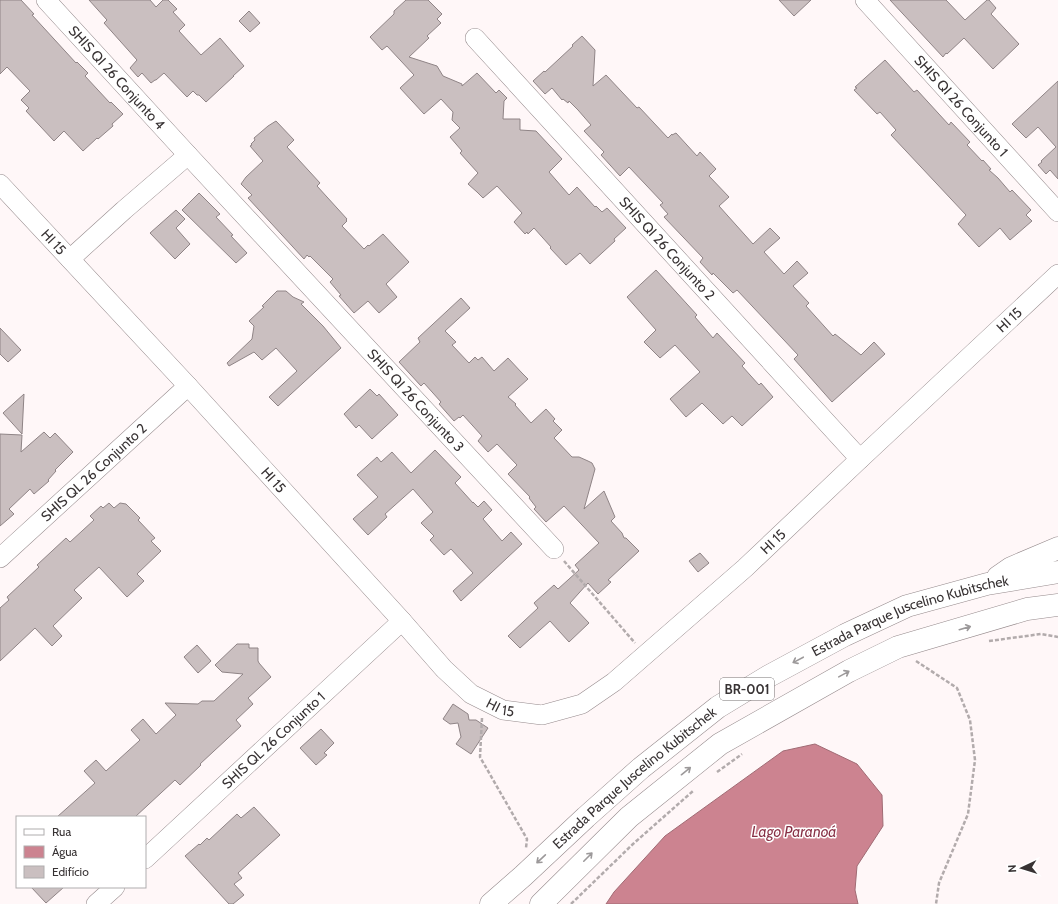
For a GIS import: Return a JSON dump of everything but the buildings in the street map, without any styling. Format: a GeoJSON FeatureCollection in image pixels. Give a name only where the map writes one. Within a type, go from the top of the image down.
{"type":"FeatureCollection","features":[{"type":"Feature","properties":{"kind":"highway"},"geometry":{"type":"LineString","coordinates":[[987,584],[1011,568],[1058,548]]}},
{"type":"Feature","properties":{"kind":"highway","name":"Estrada Parque Juscelino Kubitschek"},"geometry":{"type":"LineString","coordinates":[[491,904],[641,768],[718,707],[769,676],[845,635],[907,606],[987,584],[1058,572]]}},
{"type":"Feature","properties":{"kind":"highway","name":"Estrada Parque Juscelino Kubitschek"},"geometry":{"type":"LineString","coordinates":[[541,904],[629,817],[720,744],[849,671],[898,647],[1027,609],[1058,605]]}},
{"type":"Feature","properties":{"kind":"highway"},"geometry":{"type":"LineString","coordinates":[[1027,609],[1058,613]]}},
{"type":"Feature","properties":{"kind":"street","name":"SHIS QI 26 Conjunto 4"},"geometry":{"type":"LineString","coordinates":[[46,0],[188,155]]}},
{"type":"Feature","properties":{"kind":"street","name":"SHIS QI 26 Conjunto 1"},"geometry":{"type":"LineString","coordinates":[[865,0],[1058,212]]}},
{"type":"Feature","properties":{"kind":"street","name":"SHIS QI 26 Conjunto 2"},"geometry":{"type":"LineString","coordinates":[[475,38],[860,459]]}},
{"type":"Feature","properties":{"kind":"street"},"geometry":{"type":"LineString","coordinates":[[70,258],[188,155]]}},
{"type":"Feature","properties":{"kind":"street","name":"SHIS QI 26 Conjunto 3"},"geometry":{"type":"LineString","coordinates":[[188,155],[554,549]]}},
{"type":"Feature","properties":{"kind":"street","name":"HI 15"},"geometry":{"type":"LineString","coordinates":[[0,184],[188,386],[444,669],[471,694],[503,710],[542,715],[582,704],[614,682],[745,568],[1058,274]]}},
{"type":"Feature","properties":{"kind":"street","name":"SHIS QL 26 Conjunto 2"},"geometry":{"type":"LineString","coordinates":[[0,558],[188,386]]}},
{"type":"Feature","properties":{"kind":"street","name":"SHIS QL 26 Conjunto 1"},"geometry":{"type":"LineString","coordinates":[[146,858],[402,621]]}},
{"type":"Feature","properties":{"kind":"street"},"geometry":{"type":"LineString","coordinates":[[96,904],[114,888]]}},
{"type":"Feature","properties":{"kind":"path"},"geometry":{"type":"LineString","coordinates":[[554,549],[639,648]]}},
{"type":"Feature","properties":{"kind":"path"},"geometry":{"type":"LineString","coordinates":[[923,658],[915,661],[957,688],[970,720],[975,760],[968,814],[939,883],[936,904]]}},
{"type":"Feature","properties":{"kind":"path"},"geometry":{"type":"LineString","coordinates":[[503,710],[482,715],[480,757],[527,839],[523,876]]}},
{"type":"Feature","properties":{"kind":"path"},"geometry":{"type":"LineString","coordinates":[[713,774],[744,753]]}},
{"type":"Feature","properties":{"kind":"path"},"geometry":{"type":"LineString","coordinates":[[571,904],[633,844],[696,789]]}},
{"type":"Feature","properties":{"kind":"water","name":"Lago Paranoá"},"geometry":{"type":"Polygon","coordinates":[[[815,744],[857,764],[882,795],[883,826],[857,866],[855,890],[858,904],[606,904],[614,892],[665,836],[783,751],[815,744]]]}}]}
